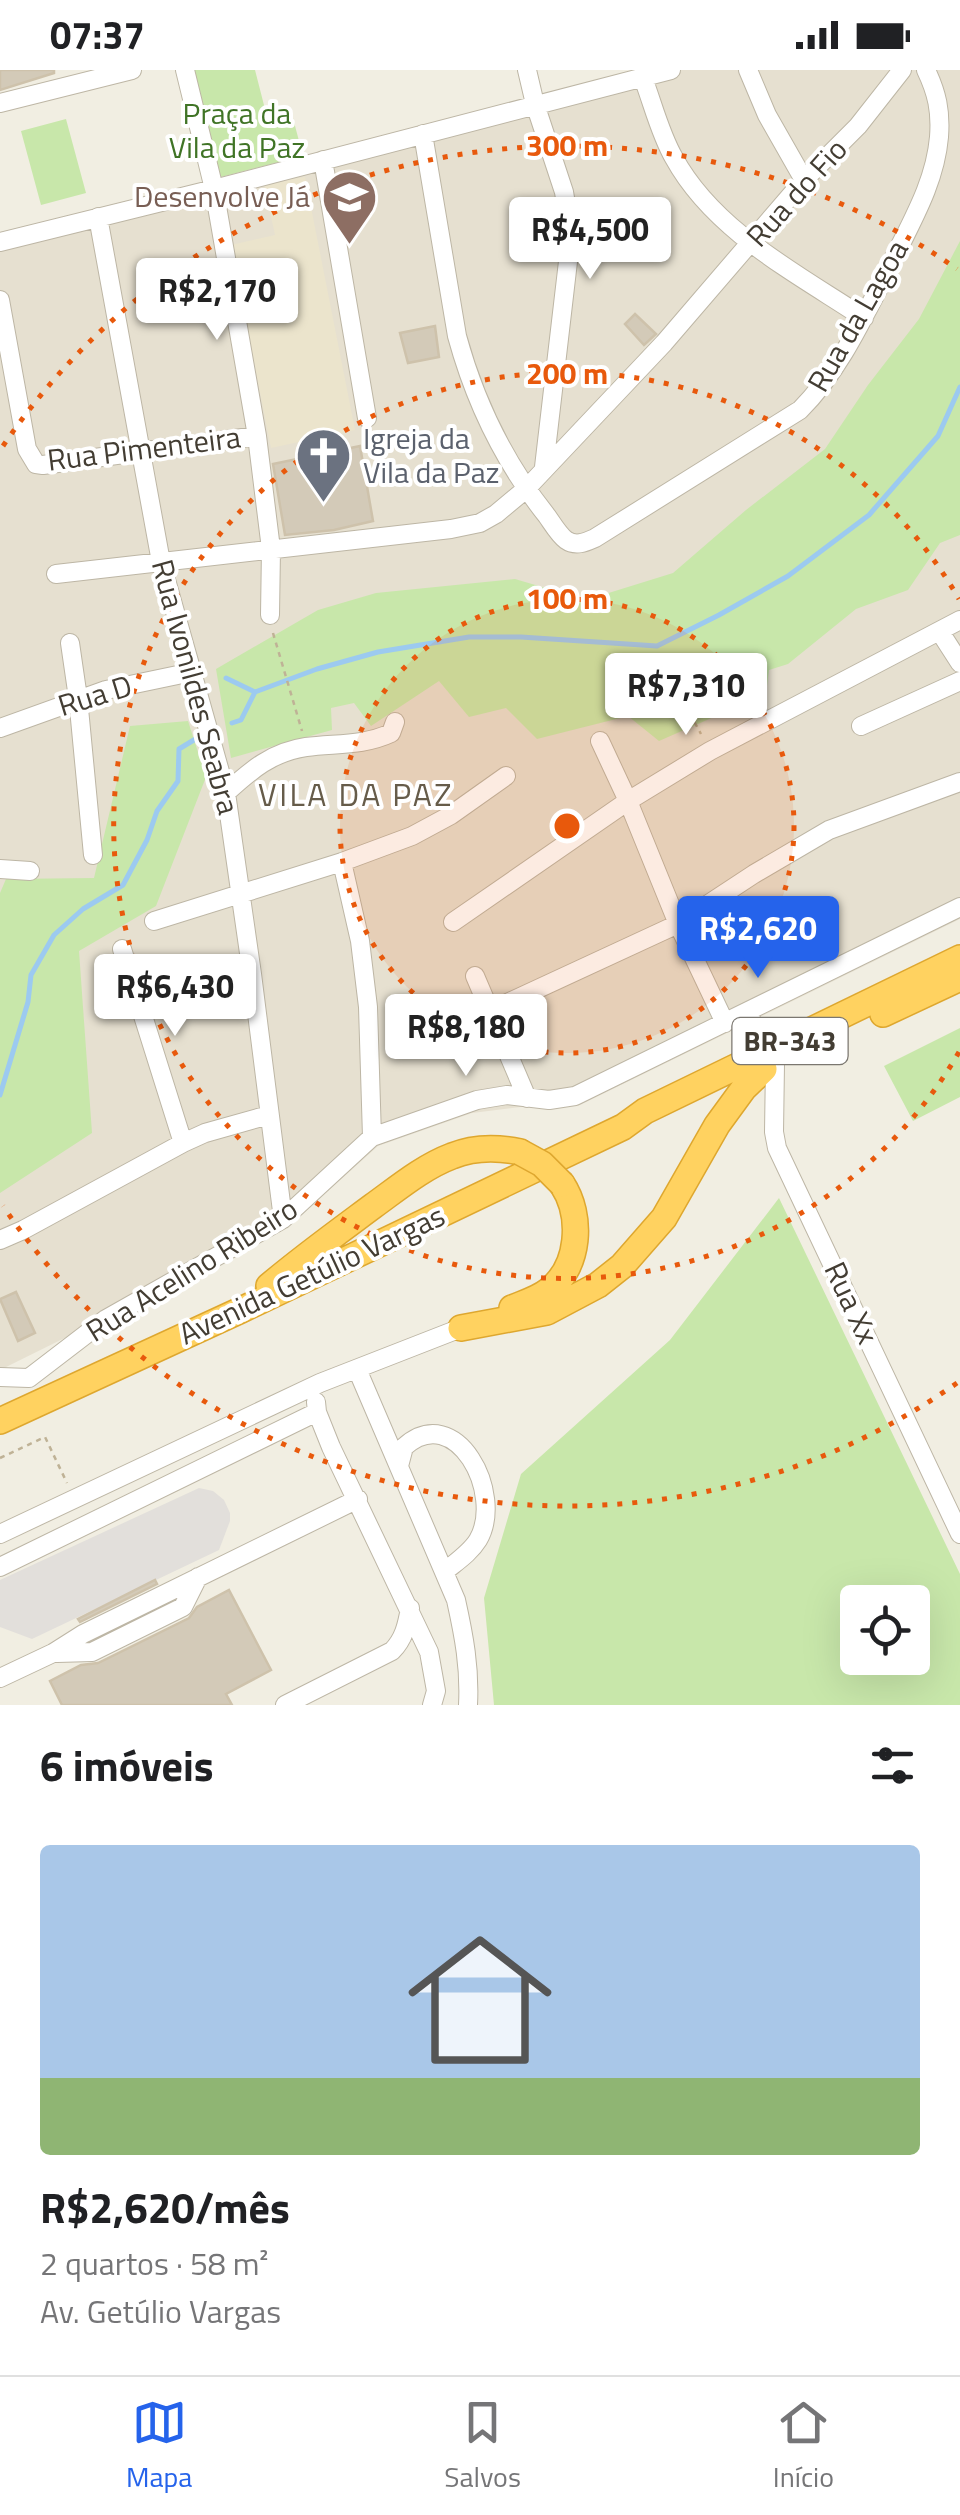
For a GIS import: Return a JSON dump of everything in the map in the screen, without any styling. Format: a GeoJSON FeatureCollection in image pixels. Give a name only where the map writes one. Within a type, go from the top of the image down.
{"type":"FeatureCollection","features":[{"type":"Feature","properties":{"kind":"highway","name":"Avenida Getúlio Vargas"},"geometry":{"type":"LineString","coordinates":[[0,1421],[622,1128],[651,1123],[769,1062],[958,979]]}},
{"type":"Feature","properties":{"kind":"highway"},"geometry":{"type":"LineString","coordinates":[[461,1328],[547,1312],[598,1285],[622,1266],[664,1218],[717,1125],[769,1062]]}},
{"type":"Feature","properties":{"kind":"highway"},"geometry":{"type":"LineString","coordinates":[[242,1310],[301,1259],[416,1176],[452,1156],[481,1148],[520,1152],[542,1164],[570,1196],[576,1217],[572,1254],[565,1272],[544,1294],[461,1328]]}},
{"type":"Feature","properties":{"kind":"street"},"geometry":{"type":"LineString","coordinates":[[0,103],[132,70]]}},
{"type":"Feature","properties":{"kind":"street"},"geometry":{"type":"LineString","coordinates":[[184,70],[214,189],[257,436],[271,549],[272,623]]}},
{"type":"Feature","properties":{"kind":"street"},"geometry":{"type":"LineString","coordinates":[[527,70],[568,216],[569,253],[544,468]]}},
{"type":"Feature","properties":{"kind":"street"},"geometry":{"type":"LineString","coordinates":[[0,242],[671,70]]}},
{"type":"Feature","properties":{"kind":"street"},"geometry":{"type":"LineString","coordinates":[[748,70],[767,116],[804,180]]}},
{"type":"Feature","properties":{"kind":"street","name":"Rua do Fio"},"geometry":{"type":"LineString","coordinates":[[56,574],[451,529],[480,523],[496,514],[526,489],[664,343],[804,180],[858,126],[902,70]]}},
{"type":"Feature","properties":{"kind":"street","name":"Rua da Lagoa"},"geometry":{"type":"LineString","coordinates":[[526,489],[566,541],[578,544],[596,538],[800,410],[814,396],[864,318],[931,180],[940,114],[938,95],[926,70]]}},
{"type":"Feature","properties":{"kind":"street"},"geometry":{"type":"LineString","coordinates":[[643,78],[672,156],[697,194],[750,242],[864,318]]}},
{"type":"Feature","properties":{"kind":"street"},"geometry":{"type":"LineString","coordinates":[[423,134],[466,368],[492,431],[526,489]]}},
{"type":"Feature","properties":{"kind":"street"},"geometry":{"type":"LineString","coordinates":[[323,160],[367,418]]}},
{"type":"Feature","properties":{"kind":"street","name":"Rua Ivonildes Seabra"},"geometry":{"type":"LineString","coordinates":[[98,217],[161,562],[226,793],[284,1220]]}},
{"type":"Feature","properties":{"kind":"street","name":"Rua Pimenteira"},"geometry":{"type":"LineString","coordinates":[[0,300],[27,449],[36,464],[257,436]]}},
{"type":"Feature","properties":{"kind":"street"},"geometry":{"type":"LineString","coordinates":[[453,922],[628,801],[710,750],[960,620]]}},
{"type":"Feature","properties":{"kind":"street"},"geometry":{"type":"LineString","coordinates":[[940,632],[960,663]]}},
{"type":"Feature","properties":{"kind":"street"},"geometry":{"type":"LineString","coordinates":[[70,643],[93,855]]}},
{"type":"Feature","properties":{"kind":"street","name":"Rua D"},"geometry":{"type":"LineString","coordinates":[[0,728],[78,698],[192,672]]}},
{"type":"Feature","properties":{"kind":"street"},"geometry":{"type":"LineString","coordinates":[[861,726],[960,682]]}},
{"type":"Feature","properties":{"kind":"street"},"geometry":{"type":"LineString","coordinates":[[226,793],[252,769],[275,756],[306,747],[374,740],[390,733],[395,722]]}},
{"type":"Feature","properties":{"kind":"street"},"geometry":{"type":"LineString","coordinates":[[600,741],[725,1023]]}},
{"type":"Feature","properties":{"kind":"street"},"geometry":{"type":"LineString","coordinates":[[154,921],[412,836],[452,815],[506,776]]}},
{"type":"Feature","properties":{"kind":"street"},"geometry":{"type":"LineString","coordinates":[[490,1011],[678,924],[829,830],[960,782]]}},
{"type":"Feature","properties":{"kind":"street"},"geometry":{"type":"LineString","coordinates":[[342,862],[360,941],[368,1007],[372,1137],[477,1100],[507,1095],[549,1100],[575,1096],[960,908]]}},
{"type":"Feature","properties":{"kind":"street"},"geometry":{"type":"LineString","coordinates":[[0,869],[30,871]]}},
{"type":"Feature","properties":{"kind":"street"},"geometry":{"type":"LineString","coordinates":[[122,949],[183,1143]]}},
{"type":"Feature","properties":{"kind":"street"},"geometry":{"type":"LineString","coordinates":[[475,976],[526,1098]]}},
{"type":"Feature","properties":{"kind":"street"},"geometry":{"type":"LineString","coordinates":[[747,1012],[769,1062]]}},
{"type":"Feature","properties":{"kind":"street","name":"Rua Xx"},"geometry":{"type":"LineString","coordinates":[[769,1062],[777,1148],[960,1534]]}},
{"type":"Feature","properties":{"kind":"street"},"geometry":{"type":"LineString","coordinates":[[0,1240],[183,1143],[269,1115]]}},
{"type":"Feature","properties":{"kind":"street","name":"Rua Acelino Ribeiro"},"geometry":{"type":"LineString","coordinates":[[29,1378],[106,1319],[284,1220],[372,1137]]}},
{"type":"Feature","properties":{"kind":"street"},"geometry":{"type":"LineString","coordinates":[[0,1534],[320,1383],[461,1328]]}},
{"type":"Feature","properties":{"kind":"street"},"geometry":{"type":"LineString","coordinates":[[357,1369],[456,1600],[465,1638],[468,1705]]}},
{"type":"Feature","properties":{"kind":"street"},"geometry":{"type":"LineString","coordinates":[[0,1377],[29,1378],[38,1402]]}},
{"type":"Feature","properties":{"kind":"street"},"geometry":{"type":"LineString","coordinates":[[320,1383],[317,1412],[429,1652],[436,1690],[432,1705]]}},
{"type":"Feature","properties":{"kind":"street"},"geometry":{"type":"LineString","coordinates":[[0,1567],[317,1412]]}},
{"type":"Feature","properties":{"kind":"street"},"geometry":{"type":"LineString","coordinates":[[398,1466],[404,1447],[421,1436],[433,1434],[454,1442],[477,1468],[486,1506],[481,1534],[470,1550],[444,1572]]}},
{"type":"Feature","properties":{"kind":"street"},"geometry":{"type":"LineString","coordinates":[[200,1440],[212,1462]]}},
{"type":"Feature","properties":{"kind":"street"},"geometry":{"type":"LineString","coordinates":[[0,1678],[358,1499]]}},
{"type":"Feature","properties":{"kind":"street"},"geometry":{"type":"LineString","coordinates":[[285,1705],[392,1651],[404,1633],[410,1608]]}},
{"type":"Feature","properties":{"kind":"path"},"geometry":{"type":"LineString","coordinates":[[272,623],[299,719]]}},
{"type":"Feature","properties":{"kind":"path"},"geometry":{"type":"LineString","coordinates":[[661,661],[710,750]]}},
{"type":"Feature","properties":{"kind":"path"},"geometry":{"type":"LineString","coordinates":[[0,1458],[45,1436],[69,1487]]}},
{"type":"Feature","properties":{"kind":"shaded area","name":"VILA DA PAZ"},"geometry":{"type":"Polygon","coordinates":[[[659,70],[960,70],[960,919],[578,1106],[472,1113],[378,1146],[287,1228],[0,1370],[0,239],[659,70]]]}},
{"type":"Feature","properties":{"kind":"shaded area"},"geometry":{"type":"Polygon","coordinates":[[[305,177],[355,430],[271,448],[231,245],[275,235],[264,184],[305,177]]]}},
{"type":"Feature","properties":{"kind":"shaded area"},"geometry":{"type":"Polygon","coordinates":[[[199,1488],[213,1491],[224,1500],[230,1513],[219,1550],[32,1639],[0,1627],[0,1580],[199,1488]]]}},
{"type":"Feature","properties":{"kind":"green space","name":"Praça da Vila da Paz"},"geometry":{"type":"Polygon","coordinates":[[[185,70],[255,70],[266,113],[290,107],[303,156],[213,179],[185,70]]]}},
{"type":"Feature","properties":{"kind":"green space"},"geometry":{"type":"Polygon","coordinates":[[[66,119],[86,193],[41,205],[21,131],[66,119]]]}},
{"type":"Feature","properties":{"kind":"green space"},"geometry":{"type":"Polygon","coordinates":[[[960,241],[960,535],[940,543],[908,590],[856,609],[788,664],[769,670],[766,694],[659,741],[628,716],[537,739],[506,708],[469,717],[439,681],[371,726],[354,703],[331,708],[332,730],[231,758],[216,669],[318,610],[376,593],[515,579],[586,600],[673,573],[825,449],[919,319],[960,241]]]}},
{"type":"Feature","properties":{"kind":"green space"},"geometry":{"type":"Polygon","coordinates":[[[188,721],[206,777],[156,906],[79,951],[92,1133],[0,1193],[0,893],[6,879],[94,878],[130,726],[188,721]]]}},
{"type":"Feature","properties":{"kind":"green space"},"geometry":{"type":"Polygon","coordinates":[[[960,1028],[960,1097],[913,1121],[884,1066],[960,1028]]]}},
{"type":"Feature","properties":{"kind":"green space"},"geometry":{"type":"Polygon","coordinates":[[[779,1198],[960,1574],[960,1705],[494,1705],[484,1598],[521,1474],[670,1340],[779,1198]]]}},
{"type":"Feature","properties":{"kind":"building"},"geometry":{"type":"Polygon","coordinates":[[[0,70],[54,70],[54,73],[0,90],[0,70]]]}},
{"type":"Feature","properties":{"kind":"building"},"geometry":{"type":"Polygon","coordinates":[[[635,314],[656,334],[644,345],[625,324],[635,314]]]}},
{"type":"Feature","properties":{"kind":"building"},"geometry":{"type":"Polygon","coordinates":[[[435,326],[439,357],[408,363],[400,333],[435,326]]]}},
{"type":"Feature","properties":{"kind":"building"},"geometry":{"type":"Polygon","coordinates":[[[360,446],[373,521],[285,535],[273,464],[360,446]]]}},
{"type":"Feature","properties":{"kind":"building"},"geometry":{"type":"Polygon","coordinates":[[[16,1292],[35,1333],[18,1341],[0,1299],[16,1292]]]}},
{"type":"Feature","properties":{"kind":"building"},"geometry":{"type":"Polygon","coordinates":[[[155,1580],[157,1584],[80,1622],[78,1619],[155,1580]]]}},
{"type":"Feature","properties":{"kind":"building"},"geometry":{"type":"Polygon","coordinates":[[[229,1590],[271,1670],[226,1694],[232,1705],[62,1705],[50,1681],[81,1665],[98,1663],[189,1618],[197,1607],[229,1590]]]}},
{"type":"Feature","properties":{"kind":"waterway"},"geometry":{"type":"LineString","coordinates":[[226,678],[255,692],[378,652],[469,637],[657,646],[788,576],[869,515],[938,436],[960,387]]}},
{"type":"Feature","properties":{"kind":"waterway"},"geometry":{"type":"LineString","coordinates":[[232,723],[241,720],[255,692]]}},
{"type":"Feature","properties":{"kind":"waterway"},"geometry":{"type":"LineString","coordinates":[[0,1095],[28,1002],[31,975],[54,935],[83,909],[123,885],[147,840],[157,811],[178,781],[179,749],[202,735]]}},
{"type":"Feature","properties":{"kind":"place","name":"Desenvolve Já"},"geometry":{"type":"Point","coordinates":[349,246]}},
{"type":"Feature","properties":{"kind":"place","name":"Igreja da Vila da Paz"},"geometry":{"type":"Point","coordinates":[324,505]}},
{"type":"Feature","properties":{"kind":"district","name":"VILA DA PAZ"},"geometry":{"type":"Point","coordinates":[356,795]}}]}
